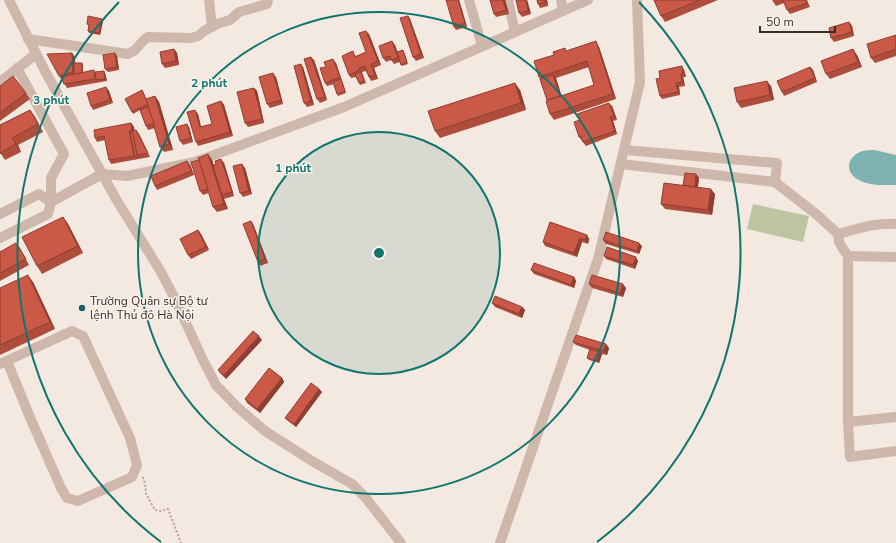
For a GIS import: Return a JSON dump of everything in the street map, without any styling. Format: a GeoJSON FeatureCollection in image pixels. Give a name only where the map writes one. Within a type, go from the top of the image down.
{"type":"FeatureCollection","features":[{"type":"Feature","properties":{"kind":"street"},"geometry":{"type":"LineString","coordinates":[[9,0],[36,54],[102,174],[161,272],[216,386],[236,406],[266,431],[312,461],[352,484],[365,497],[402,543]]}},
{"type":"Feature","properties":{"kind":"street"},"geometry":{"type":"LineString","coordinates":[[209,0],[212,27]]}},
{"type":"Feature","properties":{"kind":"street"},"geometry":{"type":"LineString","coordinates":[[28,39],[128,54],[135,50],[148,37],[191,38],[198,36],[217,24],[230,20],[244,10],[267,4],[268,0]]}},
{"type":"Feature","properties":{"kind":"street"},"geometry":{"type":"LineString","coordinates":[[469,0],[482,46]]}},
{"type":"Feature","properties":{"kind":"street"},"geometry":{"type":"LineString","coordinates":[[508,0],[515,32]]}},
{"type":"Feature","properties":{"kind":"street"},"geometry":{"type":"LineString","coordinates":[[561,0],[563,11]]}},
{"type":"Feature","properties":{"kind":"street"},"geometry":{"type":"LineString","coordinates":[[51,202],[102,174],[127,176],[194,162],[344,107],[588,0]]}},
{"type":"Feature","properties":{"kind":"street"},"geometry":{"type":"LineString","coordinates":[[500,543],[598,259],[640,82],[638,0]]}},
{"type":"Feature","properties":{"kind":"street"},"geometry":{"type":"LineString","coordinates":[[0,82],[36,54]]}},
{"type":"Feature","properties":{"kind":"street"},"geometry":{"type":"LineString","coordinates":[[0,238],[48,214],[51,202],[52,178],[64,154],[17,68]]}},
{"type":"Feature","properties":{"kind":"street"},"geometry":{"type":"LineString","coordinates":[[624,150],[777,163],[775,182]]}},
{"type":"Feature","properties":{"kind":"street"},"geometry":{"type":"LineString","coordinates":[[686,171],[689,155]]}},
{"type":"Feature","properties":{"kind":"street"},"geometry":{"type":"LineString","coordinates":[[731,176],[733,159]]}},
{"type":"Feature","properties":{"kind":"street"},"geometry":{"type":"LineString","coordinates":[[621,164],[775,182],[816,214],[838,234],[839,242],[848,256],[848,422],[850,457],[896,451]]}},
{"type":"Feature","properties":{"kind":"street"},"geometry":{"type":"LineString","coordinates":[[0,214],[39,194],[51,202]]}},
{"type":"Feature","properties":{"kind":"street"},"geometry":{"type":"LineString","coordinates":[[838,234],[866,226],[896,224]]}},
{"type":"Feature","properties":{"kind":"street"},"geometry":{"type":"LineString","coordinates":[[848,256],[896,257]]}},
{"type":"Feature","properties":{"kind":"street"},"geometry":{"type":"LineString","coordinates":[[72,331],[83,336],[130,438],[137,464],[132,477],[78,501],[67,498],[33,422],[3,362],[72,331]]}},
{"type":"Feature","properties":{"kind":"street"},"geometry":{"type":"LineString","coordinates":[[848,422],[896,417]]}},
{"type":"Feature","properties":{"kind":"path"},"geometry":{"type":"LineString","coordinates":[[137,464],[145,484],[146,494],[155,510],[161,511],[168,509],[181,543]]}},
{"type":"Feature","properties":{"kind":"green space"},"geometry":{"type":"Polygon","coordinates":[[[753,204],[809,216],[803,242],[747,229],[753,204]]]}},
{"type":"Feature","properties":{"kind":"water"},"geometry":{"type":"Polygon","coordinates":[[[874,150],[896,155],[896,185],[877,185],[863,182],[852,174],[849,166],[851,159],[862,151],[874,150]]]}},
{"type":"Feature","properties":{"kind":"building"},"geometry":{"type":"Polygon","coordinates":[[[446,0],[458,0],[465,23],[454,27],[446,0]]]}},
{"type":"Feature","properties":{"kind":"building"},"geometry":{"type":"Polygon","coordinates":[[[490,0],[503,0],[506,10],[494,14],[490,0]]]}},
{"type":"Feature","properties":{"kind":"building"},"geometry":{"type":"Polygon","coordinates":[[[516,0],[526,0],[528,11],[519,13],[516,0]]]}},
{"type":"Feature","properties":{"kind":"building"},"geometry":{"type":"Polygon","coordinates":[[[537,0],[545,0],[546,2],[538,4],[537,0]]]}},
{"type":"Feature","properties":{"kind":"building"},"geometry":{"type":"Polygon","coordinates":[[[654,0],[700,0],[661,16],[654,0]]]}},
{"type":"Feature","properties":{"kind":"building"},"geometry":{"type":"Polygon","coordinates":[[[783,0],[806,0],[807,3],[787,10],[783,0]]]}},
{"type":"Feature","properties":{"kind":"building"},"geometry":{"type":"Polygon","coordinates":[[[88,16],[102,19],[99,33],[88,31],[88,16]]]}},
{"type":"Feature","properties":{"kind":"building"},"geometry":{"type":"Polygon","coordinates":[[[408,16],[421,54],[413,57],[400,18],[408,16]]]}},
{"type":"Feature","properties":{"kind":"building"},"geometry":{"type":"Polygon","coordinates":[[[849,22],[852,32],[831,38],[829,28],[849,22]]]}},
{"type":"Feature","properties":{"kind":"building"},"geometry":{"type":"Polygon","coordinates":[[[366,31],[378,61],[371,64],[375,75],[369,77],[365,66],[349,75],[342,56],[353,51],[355,57],[366,52],[359,33],[366,31]]]}},
{"type":"Feature","properties":{"kind":"building"},"geometry":{"type":"Polygon","coordinates":[[[896,35],[896,49],[871,58],[867,44],[896,35]]]}},
{"type":"Feature","properties":{"kind":"building"},"geometry":{"type":"Polygon","coordinates":[[[392,41],[398,58],[391,60],[390,56],[383,58],[379,46],[392,41]]]}},
{"type":"Feature","properties":{"kind":"building"},"geometry":{"type":"Polygon","coordinates":[[[596,41],[613,94],[550,114],[546,101],[594,85],[587,61],[539,77],[534,61],[554,55],[553,52],[565,48],[566,51],[596,41]]]}},
{"type":"Feature","properties":{"kind":"building"},"geometry":{"type":"Polygon","coordinates":[[[174,49],[176,61],[162,64],[160,52],[174,49]]]}},
{"type":"Feature","properties":{"kind":"building"},"geometry":{"type":"Polygon","coordinates":[[[853,49],[858,62],[826,74],[821,61],[853,49]]]}},
{"type":"Feature","properties":{"kind":"building"},"geometry":{"type":"Polygon","coordinates":[[[403,50],[407,62],[401,65],[397,52],[403,50]]]}},
{"type":"Feature","properties":{"kind":"building"},"geometry":{"type":"Polygon","coordinates":[[[72,53],[73,72],[59,76],[47,54],[72,53]]]}},
{"type":"Feature","properties":{"kind":"building"},"geometry":{"type":"Polygon","coordinates":[[[115,53],[117,67],[105,69],[103,55],[115,53]]]}},
{"type":"Feature","properties":{"kind":"building"},"geometry":{"type":"Polygon","coordinates":[[[311,57],[325,97],[317,99],[304,59],[311,57]]]}},
{"type":"Feature","properties":{"kind":"building"},"geometry":{"type":"Polygon","coordinates":[[[333,59],[340,77],[325,83],[320,68],[326,67],[324,62],[333,59]]]}},
{"type":"Feature","properties":{"kind":"building"},"geometry":{"type":"Polygon","coordinates":[[[74,63],[82,63],[82,73],[74,74],[74,63]]]}},
{"type":"Feature","properties":{"kind":"building"},"geometry":{"type":"Polygon","coordinates":[[[301,64],[311,101],[304,103],[294,66],[301,64]]]}},
{"type":"Feature","properties":{"kind":"building"},"geometry":{"type":"Polygon","coordinates":[[[682,66],[682,82],[676,83],[678,92],[660,96],[656,79],[660,78],[659,71],[682,66]]]}},
{"type":"Feature","properties":{"kind":"building"},"geometry":{"type":"Polygon","coordinates":[[[810,67],[815,78],[782,92],[777,81],[810,67]]]}},
{"type":"Feature","properties":{"kind":"building"},"geometry":{"type":"Polygon","coordinates":[[[94,70],[95,79],[64,84],[61,77],[94,70]]]}},
{"type":"Feature","properties":{"kind":"building"},"geometry":{"type":"Polygon","coordinates":[[[104,71],[105,79],[96,80],[95,72],[104,71]]]}},
{"type":"Feature","properties":{"kind":"building"},"geometry":{"type":"Polygon","coordinates":[[[361,72],[364,81],[359,83],[355,74],[361,72]]]}},
{"type":"Feature","properties":{"kind":"building"},"geometry":{"type":"Polygon","coordinates":[[[273,73],[281,100],[267,104],[259,77],[273,73]]]}},
{"type":"Feature","properties":{"kind":"building"},"geometry":{"type":"Polygon","coordinates":[[[553,75],[560,96],[547,100],[540,79],[553,75]]]}},
{"type":"Feature","properties":{"kind":"building"},"geometry":{"type":"Polygon","coordinates":[[[13,76],[26,93],[0,113],[0,86],[13,76]]]}},
{"type":"Feature","properties":{"kind":"building"},"geometry":{"type":"Polygon","coordinates":[[[341,79],[345,91],[337,94],[333,82],[341,79]]]}},
{"type":"Feature","properties":{"kind":"building"},"geometry":{"type":"Polygon","coordinates":[[[767,81],[770,95],[737,102],[734,88],[767,81]]]}},
{"type":"Feature","properties":{"kind":"building"},"geometry":{"type":"Polygon","coordinates":[[[515,83],[521,103],[435,131],[428,111],[515,83]]]}},
{"type":"Feature","properties":{"kind":"building"},"geometry":{"type":"Polygon","coordinates":[[[106,87],[110,100],[91,106],[87,93],[106,87]]]}},
{"type":"Feature","properties":{"kind":"building"},"geometry":{"type":"Polygon","coordinates":[[[254,88],[262,119],[245,123],[237,92],[254,88]]]}},
{"type":"Feature","properties":{"kind":"building"},"geometry":{"type":"Polygon","coordinates":[[[142,90],[148,104],[132,112],[125,99],[142,90]]]}},
{"type":"Feature","properties":{"kind":"building"},"geometry":{"type":"Polygon","coordinates":[[[155,96],[169,144],[160,147],[146,99],[155,96]]]}},
{"type":"Feature","properties":{"kind":"building"},"geometry":{"type":"Polygon","coordinates":[[[221,101],[230,132],[196,142],[187,112],[195,110],[200,127],[212,124],[207,106],[221,101]]]}},
{"type":"Feature","properties":{"kind":"building"},"geometry":{"type":"Polygon","coordinates":[[[609,103],[614,116],[610,117],[615,131],[583,142],[581,136],[579,137],[574,122],[580,120],[577,114],[609,103]]]}},
{"type":"Feature","properties":{"kind":"building"},"geometry":{"type":"Polygon","coordinates":[[[148,107],[154,123],[146,126],[140,110],[148,107]]]}},
{"type":"Feature","properties":{"kind":"building"},"geometry":{"type":"Polygon","coordinates":[[[30,110],[38,124],[12,138],[16,144],[0,153],[0,125],[30,110]]]}},
{"type":"Feature","properties":{"kind":"building"},"geometry":{"type":"Polygon","coordinates":[[[131,123],[132,131],[129,131],[134,156],[109,160],[104,136],[95,138],[94,130],[131,123]]]}},
{"type":"Feature","properties":{"kind":"building"},"geometry":{"type":"Polygon","coordinates":[[[187,124],[191,138],[180,141],[176,127],[187,124]]]}},
{"type":"Feature","properties":{"kind":"building"},"geometry":{"type":"Polygon","coordinates":[[[136,130],[148,153],[137,155],[132,131],[136,130]]]}},
{"type":"Feature","properties":{"kind":"building"},"geometry":{"type":"Polygon","coordinates":[[[130,133],[133,133],[138,157],[135,157],[130,133]]]}},
{"type":"Feature","properties":{"kind":"building"},"geometry":{"type":"Polygon","coordinates":[[[208,154],[224,204],[213,207],[198,158],[208,154]]]}},
{"type":"Feature","properties":{"kind":"building"},"geometry":{"type":"Polygon","coordinates":[[[221,159],[232,192],[222,195],[213,166],[216,164],[215,161],[221,159]]]}},
{"type":"Feature","properties":{"kind":"building"},"geometry":{"type":"Polygon","coordinates":[[[199,160],[208,189],[200,191],[191,162],[199,160]]]}},
{"type":"Feature","properties":{"kind":"building"},"geometry":{"type":"Polygon","coordinates":[[[187,161],[191,171],[155,186],[151,176],[187,161]]]}},
{"type":"Feature","properties":{"kind":"building"},"geometry":{"type":"Polygon","coordinates":[[[242,164],[249,191],[240,193],[233,166],[242,164]]]}},
{"type":"Feature","properties":{"kind":"building"},"geometry":{"type":"Polygon","coordinates":[[[685,173],[696,174],[695,187],[683,185],[685,173]]]}},
{"type":"Feature","properties":{"kind":"building"},"geometry":{"type":"Polygon","coordinates":[[[664,183],[711,189],[708,210],[661,204],[664,183]]]}},
{"type":"Feature","properties":{"kind":"building"},"geometry":{"type":"Polygon","coordinates":[[[63,217],[78,246],[37,266],[22,237],[63,217]]]}},
{"type":"Feature","properties":{"kind":"building"},"geometry":{"type":"Polygon","coordinates":[[[251,221],[265,259],[258,262],[243,224],[251,221]]]}},
{"type":"Feature","properties":{"kind":"building"},"geometry":{"type":"Polygon","coordinates":[[[550,222],[587,235],[585,240],[580,238],[574,253],[543,242],[550,222]]]}},
{"type":"Feature","properties":{"kind":"building"},"geometry":{"type":"Polygon","coordinates":[[[198,230],[206,247],[188,255],[180,239],[198,230]]]}},
{"type":"Feature","properties":{"kind":"building"},"geometry":{"type":"Polygon","coordinates":[[[606,232],[639,243],[637,251],[603,240],[606,232]]]}},
{"type":"Feature","properties":{"kind":"building"},"geometry":{"type":"Polygon","coordinates":[[[16,243],[26,259],[0,273],[0,252],[16,243]]]}},
{"type":"Feature","properties":{"kind":"building"},"geometry":{"type":"Polygon","coordinates":[[[607,247],[636,257],[633,265],[604,256],[607,247]]]}},
{"type":"Feature","properties":{"kind":"building"},"geometry":{"type":"Polygon","coordinates":[[[534,263],[574,277],[571,285],[531,270],[534,263]]]}},
{"type":"Feature","properties":{"kind":"building"},"geometry":{"type":"Polygon","coordinates":[[[28,275],[50,322],[0,345],[0,288],[28,275]]]}},
{"type":"Feature","properties":{"kind":"building"},"geometry":{"type":"Polygon","coordinates":[[[592,275],[623,284],[620,293],[589,284],[592,275]]]}},
{"type":"Feature","properties":{"kind":"building"},"geometry":{"type":"Polygon","coordinates":[[[495,296],[522,307],[519,314],[492,303],[495,296]]]}},
{"type":"Feature","properties":{"kind":"building"},"geometry":{"type":"Polygon","coordinates":[[[253,331],[259,336],[224,375],[218,370],[253,331]]]}},
{"type":"Feature","properties":{"kind":"building"},"geometry":{"type":"Polygon","coordinates":[[[576,335],[606,344],[604,351],[573,342],[576,335]]]}},
{"type":"Feature","properties":{"kind":"building"},"geometry":{"type":"Polygon","coordinates":[[[590,349],[600,352],[597,361],[587,358],[590,349]]]}},
{"type":"Feature","properties":{"kind":"building"},"geometry":{"type":"Polygon","coordinates":[[[269,368],[282,378],[257,409],[245,399],[269,368]]]}},
{"type":"Feature","properties":{"kind":"building"},"geometry":{"type":"Polygon","coordinates":[[[311,383],[319,389],[294,424],[285,418],[311,383]]]}},
{"type":"Feature","properties":{"kind":"place","name":"Trường Quân sự Bộ tư lệnh Thủ đô Hà Nội"},"geometry":{"type":"Point","coordinates":[82,308]}}]}
